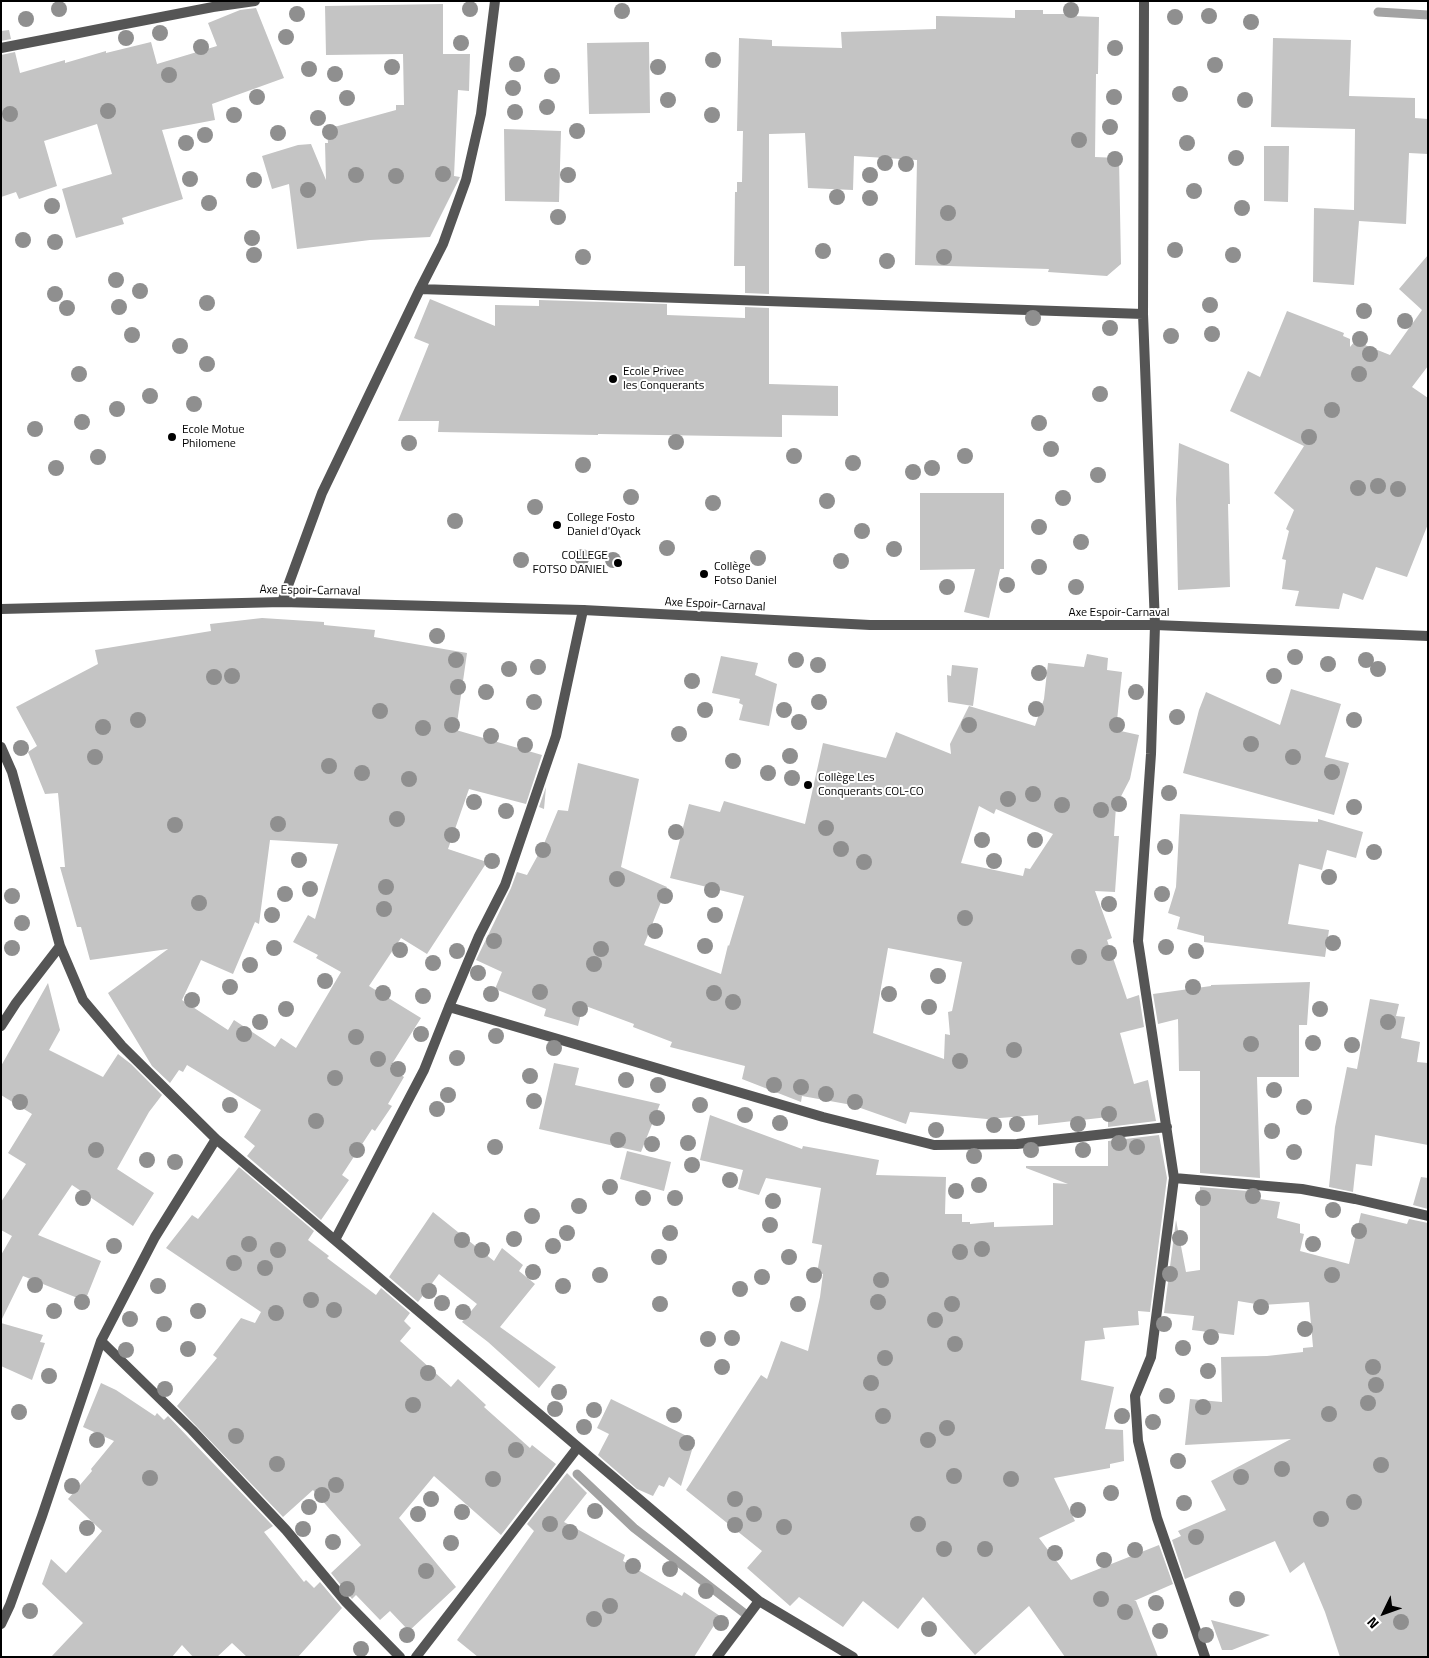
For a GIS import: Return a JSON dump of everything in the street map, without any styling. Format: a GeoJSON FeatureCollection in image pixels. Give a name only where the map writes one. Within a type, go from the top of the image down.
{"type":"FeatureCollection","features":[{"type":"Feature","properties":{"kind":"street"},"geometry":{"type":"LineString","coordinates":[[1,48],[213,7],[255,1]]}},
{"type":"Feature","properties":{"kind":"street"},"geometry":{"type":"LineString","coordinates":[[282,602],[322,493],[443,244],[466,180],[481,114],[495,1]]}},
{"type":"Feature","properties":{"kind":"street"},"geometry":{"type":"LineString","coordinates":[[1144,1],[1143,314],[1155,625],[1151,754],[1138,941],[1174,1178],[1151,1357],[1135,1396],[1138,1441],[1157,1518],[1205,1657]]}},
{"type":"Feature","properties":{"kind":"street"},"geometry":{"type":"LineString","coordinates":[[420,290],[1143,314]]}},
{"type":"Feature","properties":{"kind":"street","name":"Axe Espoir-Carnaval"},"geometry":{"type":"LineString","coordinates":[[1,609],[282,602],[583,610],[870,625],[1155,625],[1428,636]]}},
{"type":"Feature","properties":{"kind":"street"},"geometry":{"type":"LineString","coordinates":[[335,1240],[424,1070],[479,936],[505,885],[556,736],[583,610]]}},
{"type":"Feature","properties":{"kind":"street"},"geometry":{"type":"LineString","coordinates":[[1,747],[12,772],[60,946],[83,1000],[122,1046],[216,1139],[759,1602],[852,1657]]}},
{"type":"Feature","properties":{"kind":"street"},"geometry":{"type":"LineString","coordinates":[[1,1026],[16,1003],[60,946]]}},
{"type":"Feature","properties":{"kind":"street"},"geometry":{"type":"LineString","coordinates":[[449,1007],[823,1117],[934,1145],[1017,1144],[1167,1127]]}},
{"type":"Feature","properties":{"kind":"street"},"geometry":{"type":"LineString","coordinates":[[1,1624],[39,1525],[101,1341],[154,1238],[216,1139]]}},
{"type":"Feature","properties":{"kind":"street"},"geometry":{"type":"LineString","coordinates":[[1174,1178],[1302,1189],[1428,1216]]}},
{"type":"Feature","properties":{"kind":"street"},"geometry":{"type":"LineString","coordinates":[[101,1341],[199,1437],[286,1530],[346,1602],[400,1657]]}},
{"type":"Feature","properties":{"kind":"street"},"geometry":{"type":"LineString","coordinates":[[416,1657],[578,1447]]}},
{"type":"Feature","properties":{"kind":"street"},"geometry":{"type":"LineString","coordinates":[[717,1657],[759,1602]]}},
{"type":"Feature","properties":{"kind":"building"},"geometry":{"type":"Polygon","coordinates":[[[443,4],[443,54],[470,54],[469,91],[458,90],[454,176],[460,177],[430,237],[370,240],[297,249],[289,184],[272,189],[262,156],[298,145],[311,144],[326,180],[325,143],[328,143],[327,129],[396,110],[396,105],[404,105],[403,54],[326,55],[325,6],[443,4]]]}},
{"type":"Feature","properties":{"kind":"building"},"geometry":{"type":"Polygon","coordinates":[[[256,8],[284,78],[212,104],[215,120],[162,130],[183,199],[122,218],[124,224],[76,238],[62,189],[112,174],[97,124],[44,141],[57,186],[19,199],[16,192],[1,197],[1,55],[15,52],[20,73],[65,60],[65,63],[106,51],[106,53],[151,42],[157,64],[217,46],[208,23],[240,10],[256,8]]]}},
{"type":"Feature","properties":{"kind":"building"},"geometry":{"type":"Polygon","coordinates":[[[1015,10],[1043,10],[1043,14],[1073,14],[1073,16],[1099,17],[1095,157],[1119,158],[1121,264],[1107,276],[1048,272],[1049,269],[915,265],[917,160],[854,156],[853,190],[808,188],[805,133],[769,134],[769,294],[745,293],[745,266],[734,266],[735,192],[737,192],[737,182],[742,182],[743,131],[737,131],[739,38],[772,40],[772,46],[842,48],[841,32],[936,29],[936,16],[1015,18],[1015,10]]]}},
{"type":"Feature","properties":{"kind":"building"},"geometry":{"type":"Polygon","coordinates":[[[9,30],[11,39],[1,41],[1,31],[9,30]]]}},
{"type":"Feature","properties":{"kind":"building"},"geometry":{"type":"Polygon","coordinates":[[[1273,38],[1351,40],[1349,96],[1415,98],[1415,118],[1428,119],[1428,154],[1409,153],[1406,224],[1359,221],[1354,285],[1313,282],[1314,208],[1354,210],[1355,129],[1271,127],[1273,38]]]}},
{"type":"Feature","properties":{"kind":"building"},"geometry":{"type":"Polygon","coordinates":[[[649,42],[650,113],[589,114],[587,43],[649,42]]]}},
{"type":"Feature","properties":{"kind":"building"},"geometry":{"type":"Polygon","coordinates":[[[504,129],[561,131],[559,202],[505,201],[504,129]]]}},
{"type":"Feature","properties":{"kind":"building"},"geometry":{"type":"Polygon","coordinates":[[[1264,146],[1289,146],[1288,202],[1264,201],[1264,146]]]}},
{"type":"Feature","properties":{"kind":"building"},"geometry":{"type":"Polygon","coordinates":[[[1428,255],[1428,366],[1412,387],[1428,398],[1428,524],[1407,577],[1376,567],[1363,600],[1343,593],[1339,609],[1295,606],[1299,591],[1282,589],[1286,560],[1282,559],[1289,531],[1286,529],[1294,510],[1274,493],[1304,446],[1230,411],[1248,371],[1260,377],[1287,311],[1344,333],[1343,336],[1350,339],[1350,347],[1355,341],[1390,355],[1422,310],[1399,289],[1428,255]]]}},
{"type":"Feature","properties":{"kind":"building"},"geometry":{"type":"Polygon","coordinates":[[[430,299],[495,326],[495,305],[539,306],[539,300],[667,304],[667,315],[745,318],[745,307],[769,308],[769,384],[838,386],[838,416],[782,415],[782,437],[438,432],[439,421],[398,421],[429,344],[414,338],[430,299]]]}},
{"type":"Feature","properties":{"kind":"building"},"geometry":{"type":"Polygon","coordinates":[[[1179,443],[1229,464],[1230,587],[1178,590],[1176,499],[1179,443]]]}},
{"type":"Feature","properties":{"kind":"building"},"geometry":{"type":"Polygon","coordinates":[[[920,493],[1004,493],[1004,569],[1000,569],[989,618],[964,612],[975,569],[920,570],[920,493]]]}},
{"type":"Feature","properties":{"kind":"building"},"geometry":{"type":"Polygon","coordinates":[[[262,618],[324,622],[324,625],[375,630],[374,637],[467,653],[456,730],[542,755],[526,804],[469,789],[448,849],[487,862],[427,954],[401,938],[369,986],[421,1018],[390,1067],[404,1077],[388,1104],[392,1106],[375,1131],[372,1129],[342,1175],[349,1180],[321,1220],[247,1156],[255,1146],[244,1137],[261,1110],[187,1065],[183,1072],[179,1070],[170,1083],[152,1066],[108,993],[168,949],[90,960],[81,927],[77,927],[60,867],[65,867],[58,793],[45,794],[28,752],[37,746],[16,707],[98,664],[95,650],[211,631],[210,624],[262,618]],[[270,840],[259,924],[255,922],[233,974],[201,960],[182,1000],[228,1030],[234,1020],[275,1047],[281,1038],[296,1048],[341,972],[316,958],[318,955],[293,942],[308,915],[315,919],[338,844],[270,840]]]}},
{"type":"Feature","properties":{"kind":"building"},"geometry":{"type":"Polygon","coordinates":[[[1087,654],[1108,658],[1107,670],[1122,672],[1116,730],[1139,735],[1130,779],[1116,806],[1114,836],[1119,836],[1115,892],[1095,891],[1112,938],[1107,940],[1127,999],[1139,995],[1144,1027],[1120,1033],[1134,1084],[1148,1080],[1156,1121],[1108,1127],[1108,1117],[1038,1125],[1038,1115],[987,1119],[910,1112],[906,1124],[852,1105],[802,1096],[801,1102],[742,1079],[745,1066],[670,1047],[672,1042],[633,1027],[634,1024],[583,1005],[578,1026],[544,1016],[546,1009],[495,989],[502,972],[476,960],[517,872],[527,875],[543,846],[558,810],[568,811],[578,763],[639,779],[621,867],[667,887],[644,945],[721,974],[744,896],[670,878],[689,804],[720,812],[724,801],[805,824],[823,743],[886,758],[896,732],[951,754],[950,744],[969,706],[1035,726],[1044,699],[1048,663],[1084,667],[1087,654]],[[979,806],[961,863],[1023,876],[1025,868],[1030,869],[1053,834],[996,809],[994,814],[979,806]],[[888,948],[873,1033],[944,1059],[945,1034],[950,1035],[948,1012],[952,1011],[962,962],[888,948]]]}},
{"type":"Feature","properties":{"kind":"building"},"geometry":{"type":"Polygon","coordinates":[[[721,656],[758,663],[755,675],[777,684],[769,726],[739,720],[743,705],[739,703],[740,699],[712,693],[721,656]]]}},
{"type":"Feature","properties":{"kind":"building"},"geometry":{"type":"Polygon","coordinates":[[[952,665],[978,668],[973,706],[948,702],[947,675],[951,676],[952,665]]]}},
{"type":"Feature","properties":{"kind":"building"},"geometry":{"type":"Polygon","coordinates":[[[1291,689],[1341,704],[1325,757],[1349,763],[1334,815],[1183,773],[1199,710],[1206,692],[1280,725],[1291,689]]]}},
{"type":"Feature","properties":{"kind":"building"},"geometry":{"type":"Polygon","coordinates":[[[546,787],[544,809],[539,807],[546,787]]]}},
{"type":"Feature","properties":{"kind":"building"},"geometry":{"type":"Polygon","coordinates":[[[1180,814],[1318,822],[1318,819],[1363,832],[1356,858],[1327,850],[1322,870],[1299,864],[1288,924],[1329,930],[1325,957],[1204,942],[1204,936],[1177,929],[1180,917],[1168,913],[1176,887],[1180,814]]]}},
{"type":"Feature","properties":{"kind":"building"},"geometry":{"type":"Polygon","coordinates":[[[1310,982],[1307,1025],[1299,1025],[1299,1077],[1257,1077],[1260,1178],[1200,1173],[1200,1071],[1179,1071],[1178,1019],[1158,1024],[1153,994],[1211,985],[1310,982]]]}},
{"type":"Feature","properties":{"kind":"building"},"geometry":{"type":"Polygon","coordinates":[[[48,983],[60,1030],[49,1050],[103,1077],[118,1054],[131,1064],[162,1095],[149,1112],[117,1169],[154,1193],[133,1226],[72,1185],[38,1235],[101,1261],[85,1301],[23,1276],[1,1321],[1,1255],[12,1236],[1,1230],[1,1202],[26,1164],[8,1153],[32,1114],[1,1095],[1,1066],[48,983]]]}},
{"type":"Feature","properties":{"kind":"building"},"geometry":{"type":"Polygon","coordinates":[[[1370,999],[1399,1004],[1396,1016],[1405,1017],[1401,1038],[1420,1042],[1417,1062],[1428,1063],[1428,1145],[1375,1135],[1372,1166],[1356,1164],[1353,1192],[1329,1187],[1335,1127],[1347,1067],[1357,1069],[1370,999]]]}},
{"type":"Feature","properties":{"kind":"building"},"geometry":{"type":"Polygon","coordinates":[[[554,1063],[579,1068],[575,1085],[660,1104],[641,1152],[539,1129],[554,1063]]]}},
{"type":"Feature","properties":{"kind":"building"},"geometry":{"type":"Polygon","coordinates":[[[710,1115],[802,1149],[803,1146],[879,1160],[876,1175],[946,1177],[945,1214],[962,1214],[962,1222],[970,1222],[970,1224],[994,1222],[994,1227],[1053,1225],[1053,1183],[1068,1184],[1026,1168],[1026,1166],[1108,1166],[1108,1141],[1159,1135],[1167,1178],[1150,1312],[1138,1311],[1139,1325],[1103,1328],[1105,1339],[1085,1341],[1081,1380],[1114,1387],[1105,1429],[1123,1430],[1124,1461],[1110,1464],[1110,1468],[1054,1478],[1075,1521],[1039,1538],[1071,1580],[1159,1545],[1173,1584],[1134,1601],[1136,1601],[1158,1657],[1065,1657],[1029,1606],[975,1655],[923,1597],[898,1629],[863,1601],[843,1627],[799,1597],[790,1606],[747,1568],[762,1551],[686,1490],[761,1375],[767,1379],[781,1341],[808,1351],[823,1274],[817,1273],[822,1245],[812,1243],[821,1188],[766,1178],[759,1195],[738,1189],[743,1170],[700,1160],[710,1115]]]}},
{"type":"Feature","properties":{"kind":"building"},"geometry":{"type":"Polygon","coordinates":[[[627,1151],[671,1162],[664,1191],[620,1179],[627,1151]]]}},
{"type":"Feature","properties":{"kind":"building"},"geometry":{"type":"Polygon","coordinates":[[[239,1167],[314,1231],[308,1240],[329,1256],[327,1258],[376,1295],[381,1288],[410,1313],[404,1321],[411,1328],[400,1341],[451,1387],[458,1379],[486,1405],[484,1407],[530,1448],[532,1445],[556,1464],[501,1535],[434,1476],[399,1518],[456,1587],[409,1631],[390,1611],[380,1620],[356,1595],[352,1599],[331,1573],[361,1545],[313,1490],[283,1517],[177,1406],[217,1358],[213,1355],[241,1318],[255,1323],[261,1312],[166,1248],[192,1215],[198,1219],[239,1167]]]}},
{"type":"Feature","properties":{"kind":"building"},"geometry":{"type":"Polygon","coordinates":[[[1421,1177],[1428,1178],[1428,1209],[1413,1205],[1421,1177]]]}},
{"type":"Feature","properties":{"kind":"building"},"geometry":{"type":"Polygon","coordinates":[[[1200,1187],[1260,1192],[1260,1199],[1280,1202],[1277,1218],[1300,1224],[1300,1233],[1304,1234],[1300,1251],[1349,1264],[1361,1213],[1407,1224],[1409,1219],[1428,1223],[1428,1657],[1340,1657],[1325,1612],[1304,1562],[1290,1573],[1275,1541],[1185,1579],[1172,1540],[1181,1536],[1178,1531],[1226,1510],[1211,1481],[1291,1439],[1185,1445],[1190,1399],[1222,1402],[1221,1357],[1267,1356],[1303,1352],[1303,1348],[1313,1347],[1309,1302],[1262,1305],[1238,1301],[1234,1335],[1192,1330],[1194,1316],[1164,1313],[1176,1220],[1186,1272],[1200,1270],[1200,1187]]]}},
{"type":"Feature","properties":{"kind":"building"},"geometry":{"type":"Polygon","coordinates":[[[433,1212],[494,1261],[502,1248],[523,1265],[519,1271],[535,1284],[500,1327],[556,1367],[539,1388],[488,1342],[462,1322],[477,1304],[439,1274],[418,1302],[389,1277],[433,1212]]]}},
{"type":"Feature","properties":{"kind":"building"},"geometry":{"type":"Polygon","coordinates":[[[1,1323],[43,1335],[40,1342],[45,1343],[32,1380],[1,1366],[1,1323]]]}},
{"type":"Feature","properties":{"kind":"building"},"geometry":{"type":"Polygon","coordinates":[[[101,1383],[116,1390],[155,1416],[157,1413],[164,1420],[168,1416],[273,1526],[264,1532],[304,1582],[306,1580],[314,1588],[320,1582],[342,1608],[298,1657],[247,1657],[232,1643],[217,1657],[193,1657],[182,1645],[172,1657],[51,1657],[83,1623],[42,1584],[51,1559],[66,1573],[102,1531],[68,1499],[114,1441],[83,1427],[101,1383]]]}},
{"type":"Feature","properties":{"kind":"building"},"geometry":{"type":"Polygon","coordinates":[[[611,1399],[695,1440],[681,1486],[669,1477],[664,1487],[659,1485],[653,1496],[637,1489],[598,1455],[609,1434],[597,1428],[611,1399]]]}},
{"type":"Feature","properties":{"kind":"building"},"geometry":{"type":"Polygon","coordinates":[[[567,1473],[587,1493],[564,1522],[625,1555],[623,1561],[682,1596],[684,1592],[720,1616],[694,1657],[478,1657],[457,1640],[534,1531],[527,1524],[567,1473]]]}},
{"type":"Feature","properties":{"kind":"building"},"geometry":{"type":"Polygon","coordinates":[[[1211,1620],[1270,1635],[1232,1650],[1222,1650],[1211,1620]]]}},
{"type":"Feature","properties":{"kind":"waterway"},"geometry":{"type":"LineString","coordinates":[[1378,12],[1428,15]]}},
{"type":"Feature","properties":{"kind":"waterway"},"geometry":{"type":"LineString","coordinates":[[577,1474],[634,1528],[748,1616]]}},
{"type":"Feature","properties":{"kind":"place","name":"Ecole Privee les Conquerants"},"geometry":{"type":"Point","coordinates":[613,379]}},
{"type":"Feature","properties":{"kind":"place","name":"Ecole Motue Philomene"},"geometry":{"type":"Point","coordinates":[172,437]}},
{"type":"Feature","properties":{"kind":"place","name":"College Fosto Daniel d'Oyack"},"geometry":{"type":"Point","coordinates":[557,525]}},
{"type":"Feature","properties":{"kind":"place","name":"COLLEGE FOTSO DANIEL"},"geometry":{"type":"Point","coordinates":[618,563]}},
{"type":"Feature","properties":{"kind":"place","name":"Collège Fotso Daniel"},"geometry":{"type":"Point","coordinates":[704,574]}},
{"type":"Feature","properties":{"kind":"place","name":"Collège Les Conquerants COL-CO"},"geometry":{"type":"Point","coordinates":[808,785]}}]}
